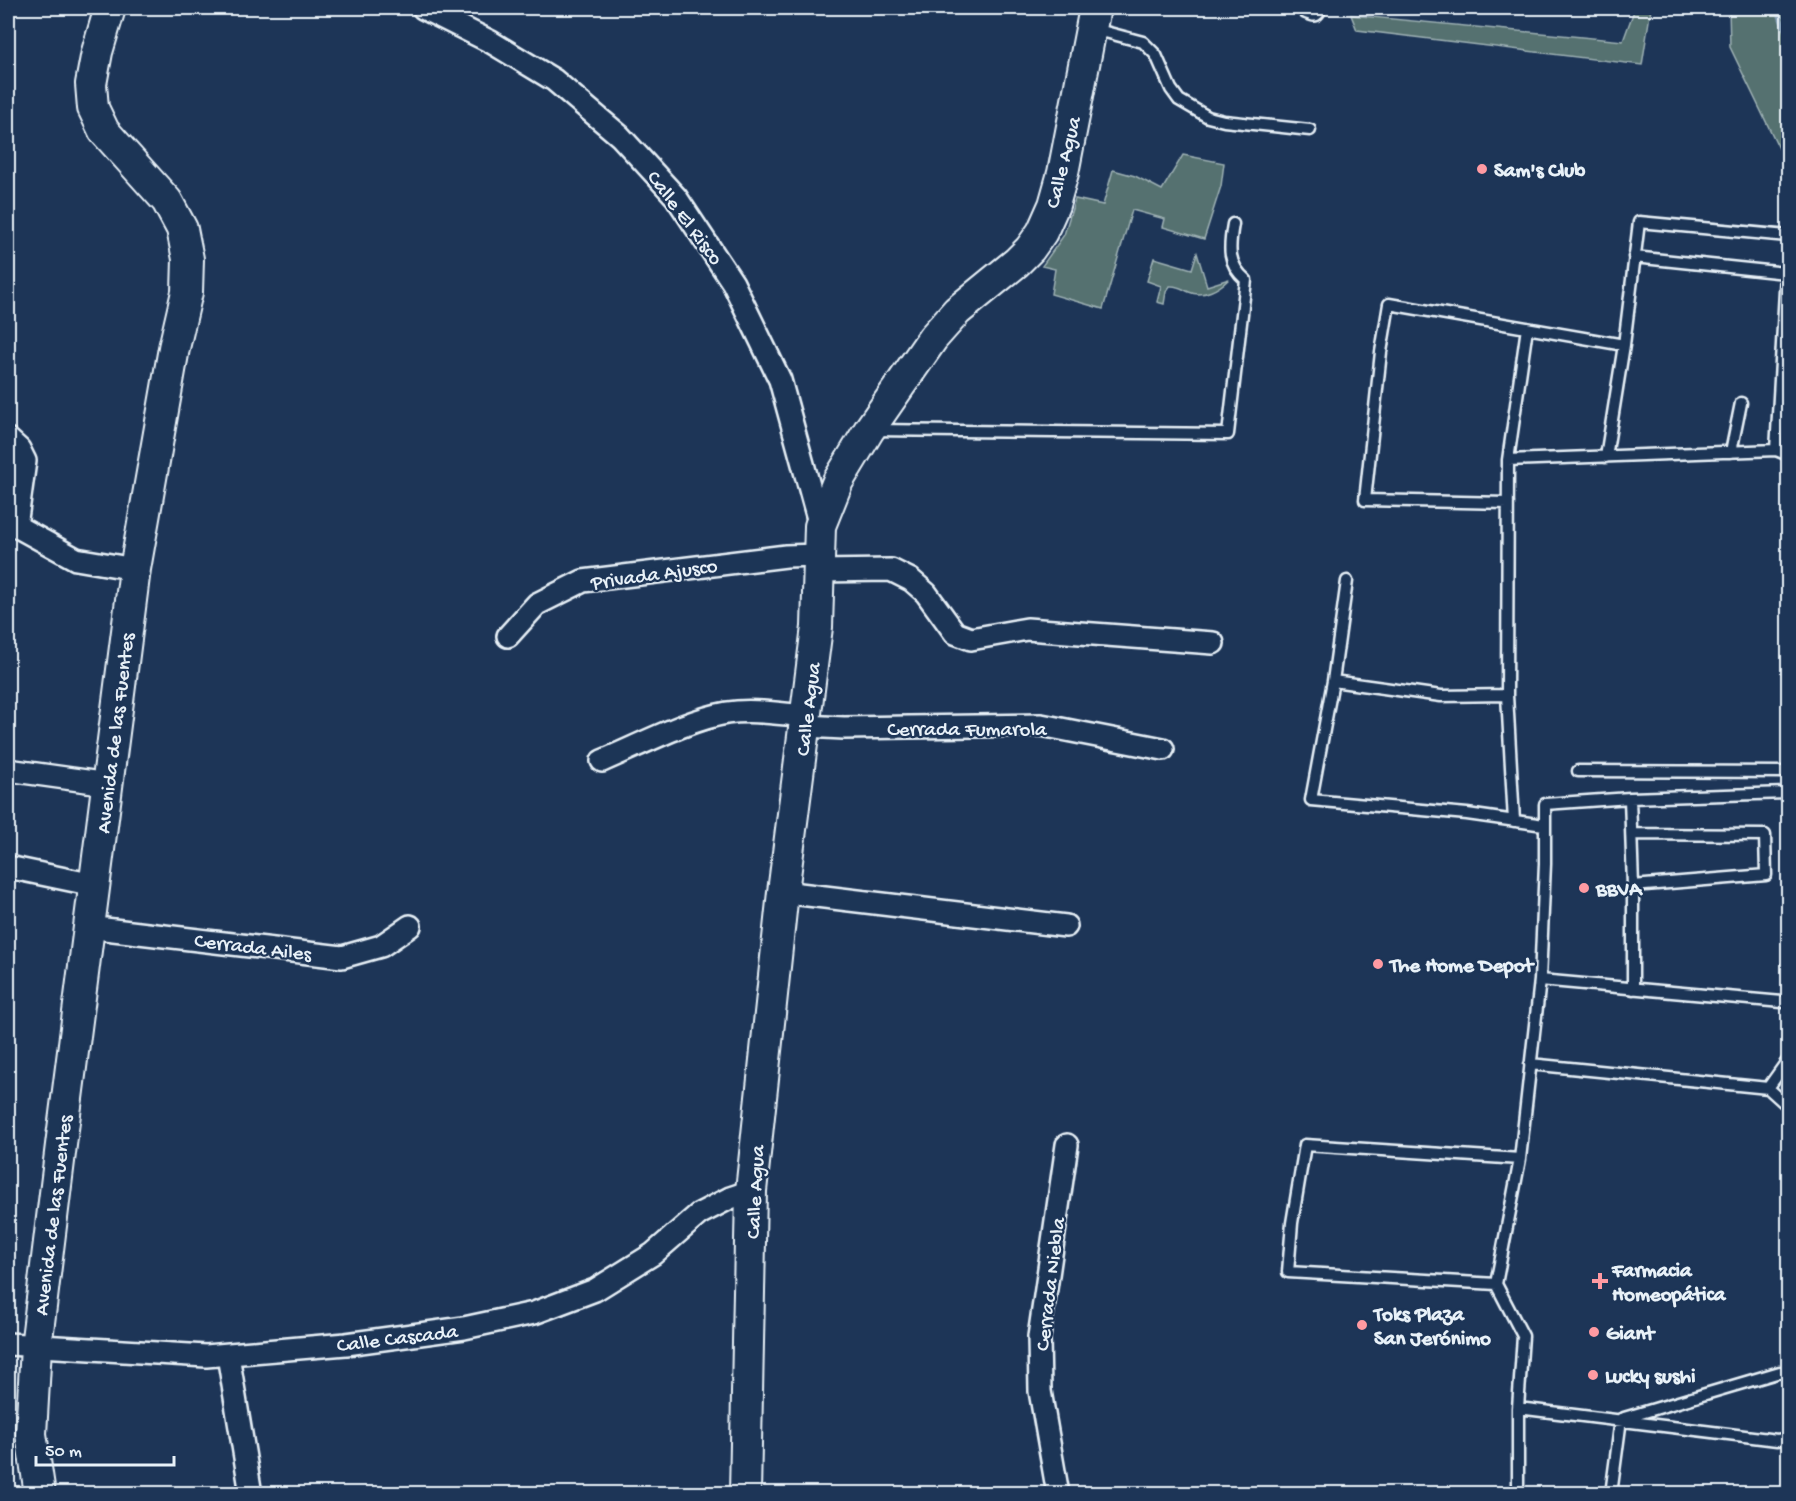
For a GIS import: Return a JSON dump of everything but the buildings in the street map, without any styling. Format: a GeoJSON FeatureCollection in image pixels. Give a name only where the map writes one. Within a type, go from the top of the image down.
{"type":"FeatureCollection","features":[{"type":"Feature","properties":{"kind":"street","name":"Avenida de las Fuentes"},"geometry":{"type":"LineString","coordinates":[[40,1494],[22,1345],[88,927],[135,568],[174,348],[188,291],[188,259],[182,229],[167,201],[104,131],[93,108],[91,84],[110,8]]}},
{"type":"Feature","properties":{"kind":"street","name":"Calle El Risco"},"geometry":{"type":"LineString","coordinates":[[433,10],[554,80],[620,135],[676,197],[734,283],[780,380],[819,551]]}},
{"type":"Feature","properties":{"kind":"street","name":"Calle Agua"},"geometry":{"type":"LineString","coordinates":[[745,1494],[751,1191],[783,892],[817,627],[819,551],[838,482],[869,430],[933,338],[983,289],[1017,262],[1042,232],[1054,205],[1063,173],[1093,18]]}},
{"type":"Feature","properties":{"kind":"street"},"geometry":{"type":"LineString","coordinates":[[8,439],[19,448],[25,461],[12,525],[76,559],[135,568]]}},
{"type":"Feature","properties":{"kind":"street","name":"Privada Ajusco"},"geometry":{"type":"LineString","coordinates":[[508,636],[537,604],[583,581],[819,551],[891,570],[911,580],[926,593],[955,633],[971,639],[1027,629],[1214,643]]}},
{"type":"Feature","properties":{"kind":"street","name":"Cerrada Fumarola"},"geometry":{"type":"LineString","coordinates":[[602,761],[693,723],[726,713],[747,711],[844,729],[1041,725],[1163,749]]}},
{"type":"Feature","properties":{"kind":"street"},"geometry":{"type":"LineString","coordinates":[[8,770],[108,784]]}},
{"type":"Feature","properties":{"kind":"street"},"geometry":{"type":"LineString","coordinates":[[8,867],[94,885]]}},
{"type":"Feature","properties":{"kind":"street"},"geometry":{"type":"LineString","coordinates":[[783,892],[1066,926]]}},
{"type":"Feature","properties":{"kind":"street","name":"Cerrada Ailes"},"geometry":{"type":"LineString","coordinates":[[88,927],[342,957],[381,946],[410,926]]}},
{"type":"Feature","properties":{"kind":"street","name":"Cerrada Niebla"},"geometry":{"type":"LineString","coordinates":[[1058,1494],[1040,1391],[1039,1337],[1067,1145]]}},
{"type":"Feature","properties":{"kind":"street","name":"Calle Cascada"},"geometry":{"type":"LineString","coordinates":[[22,1345],[206,1356],[346,1344],[464,1328],[534,1313],[595,1290],[653,1254],[699,1214],[730,1197],[751,1191]]}},
{"type":"Feature","properties":{"kind":"street"},"geometry":{"type":"LineString","coordinates":[[228,1355],[251,1494]]}},
{"type":"Feature","properties":{"kind":"lane"},"geometry":{"type":"LineString","coordinates":[[1093,18],[1143,42],[1156,55],[1171,90],[1179,100],[1208,117],[1224,121],[1310,130]]}},
{"type":"Feature","properties":{"kind":"lane"},"geometry":{"type":"LineString","coordinates":[[1606,457],[1624,345],[1639,222],[1788,236]]}},
{"type":"Feature","properties":{"kind":"lane"},"geometry":{"type":"LineString","coordinates":[[869,430],[1228,434],[1246,280],[1234,268],[1229,253],[1233,224]]}},
{"type":"Feature","properties":{"kind":"lane"},"geometry":{"type":"LineString","coordinates":[[1634,257],[1786,273],[1776,450]]}},
{"type":"Feature","properties":{"kind":"lane"},"geometry":{"type":"LineString","coordinates":[[1508,503],[1365,500],[1370,441],[1389,304],[1624,345]]}},
{"type":"Feature","properties":{"kind":"lane"},"geometry":{"type":"LineString","coordinates":[[1514,821],[1507,695],[1508,460],[1527,328]]}},
{"type":"Feature","properties":{"kind":"lane"},"geometry":{"type":"LineString","coordinates":[[1731,452],[1741,403]]}},
{"type":"Feature","properties":{"kind":"lane"},"geometry":{"type":"LineString","coordinates":[[1508,460],[1776,450],[1788,455]]}},
{"type":"Feature","properties":{"kind":"lane"},"geometry":{"type":"LineString","coordinates":[[1347,581],[1334,681],[1311,800],[1425,810],[1544,825]]}},
{"type":"Feature","properties":{"kind":"lane"},"geometry":{"type":"LineString","coordinates":[[1334,681],[1441,696],[1507,695]]}},
{"type":"Feature","properties":{"kind":"lane"},"geometry":{"type":"LineString","coordinates":[[1578,771],[1788,772]]}},
{"type":"Feature","properties":{"kind":"lane"},"geometry":{"type":"LineString","coordinates":[[1518,1494],[1518,1408],[1523,1336],[1496,1284],[1520,1159],[1540,980],[1545,804],[1630,798],[1788,793]]}},
{"type":"Feature","properties":{"kind":"lane"},"geometry":{"type":"LineString","coordinates":[[1630,798],[1633,988]]}},
{"type":"Feature","properties":{"kind":"lane"},"geometry":{"type":"LineString","coordinates":[[1632,834],[1765,835],[1766,875],[1633,886]]}},
{"type":"Feature","properties":{"kind":"lane"},"geometry":{"type":"LineString","coordinates":[[1540,980],[1782,1002]]}},
{"type":"Feature","properties":{"kind":"lane"},"geometry":{"type":"LineString","coordinates":[[1768,1088],[1788,1060]]}},
{"type":"Feature","properties":{"kind":"lane"},"geometry":{"type":"LineString","coordinates":[[1530,1064],[1768,1088],[1788,1106]]}},
{"type":"Feature","properties":{"kind":"lane"},"geometry":{"type":"LineString","coordinates":[[1496,1284],[1288,1272],[1292,1223],[1305,1144],[1520,1159]]}},
{"type":"Feature","properties":{"kind":"lane"},"geometry":{"type":"LineString","coordinates":[[1621,1419],[1780,1372],[1788,1375]]}},
{"type":"Feature","properties":{"kind":"lane"},"geometry":{"type":"LineString","coordinates":[[1518,1408],[1777,1440],[1785,1439],[1788,1434]]}},
{"type":"Feature","properties":{"kind":"lane"},"geometry":{"type":"LineString","coordinates":[[1611,1494],[1621,1419]]}},
{"type":"Feature","properties":{"kind":"green space"},"geometry":{"type":"Polygon","coordinates":[[[1635,8],[1651,8],[1642,65],[1357,30],[1351,15],[1623,41],[1635,8]]]}},
{"type":"Feature","properties":{"kind":"green space"},"geometry":{"type":"Polygon","coordinates":[[[1729,8],[1788,8],[1788,167],[1730,47],[1729,8]]]}},
{"type":"Feature","properties":{"kind":"green space"},"geometry":{"type":"Polygon","coordinates":[[[1183,155],[1224,163],[1221,186],[1204,239],[1163,227],[1165,219],[1132,210],[1103,309],[1051,294],[1055,269],[1042,266],[1064,235],[1075,199],[1103,205],[1113,170],[1135,176],[1162,190],[1183,155]]]}},
{"type":"Feature","properties":{"kind":"green space"},"geometry":{"type":"Polygon","coordinates":[[[1197,253],[1207,286],[1229,279],[1216,289],[1200,294],[1170,286],[1166,292],[1164,304],[1157,302],[1161,286],[1147,281],[1154,258],[1192,269],[1197,253]]]}},
{"type":"Feature","properties":{"kind":"waterway"},"geometry":{"type":"LineString","coordinates":[[1777,8],[1788,38]]}},
{"type":"Feature","properties":{"kind":"place","name":"Sam's Club"},"geometry":{"type":"Point","coordinates":[1482,169]}},
{"type":"Feature","properties":{"kind":"place","name":"BBVA"},"geometry":{"type":"Point","coordinates":[1584,888]}},
{"type":"Feature","properties":{"kind":"place","name":"The Home Depot"},"geometry":{"type":"Point","coordinates":[1378,964]}},
{"type":"Feature","properties":{"kind":"place","name":"Farmacia Homeopática"},"geometry":{"type":"Point","coordinates":[1600,1281]}},
{"type":"Feature","properties":{"kind":"place","name":"Toks Plaza San Jerónimo"},"geometry":{"type":"Point","coordinates":[1362,1325]}},
{"type":"Feature","properties":{"kind":"place","name":"Giant"},"geometry":{"type":"Point","coordinates":[1594,1332]}},
{"type":"Feature","properties":{"kind":"place","name":"Lucky sushi"},"geometry":{"type":"Point","coordinates":[1593,1375]}}]}
